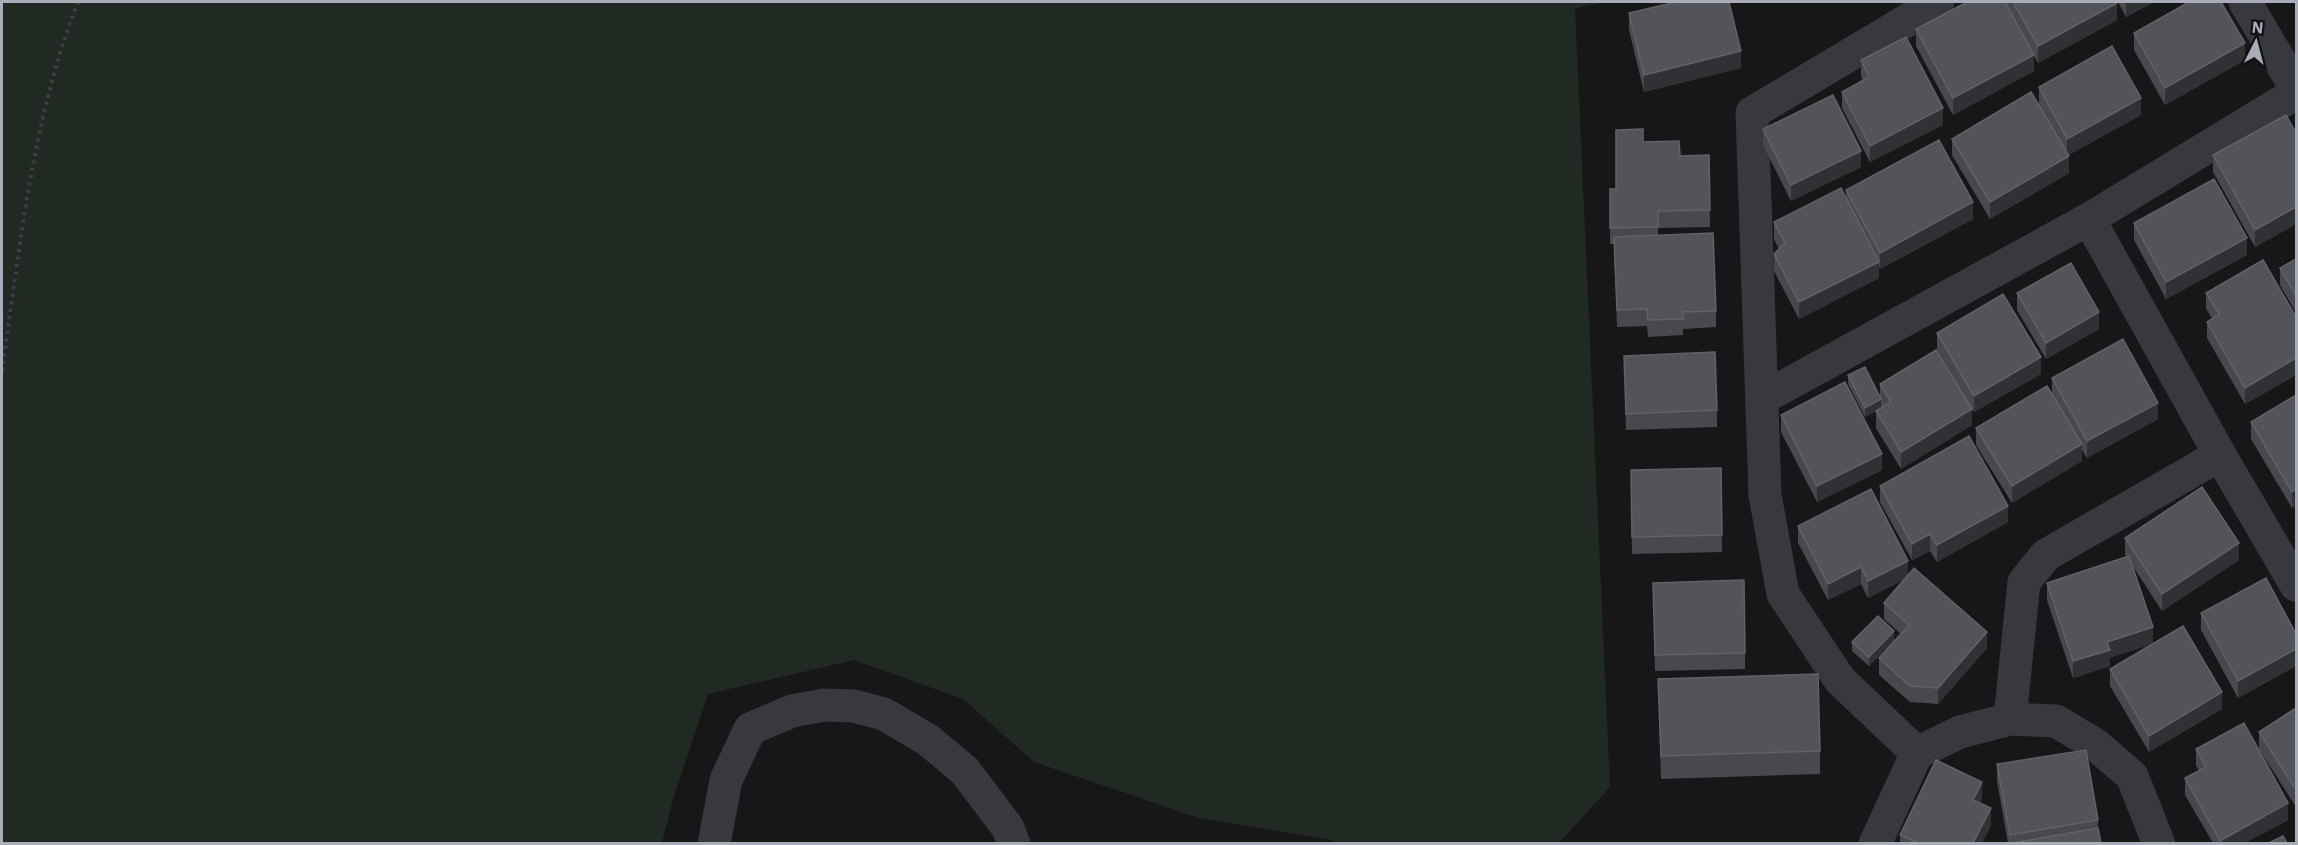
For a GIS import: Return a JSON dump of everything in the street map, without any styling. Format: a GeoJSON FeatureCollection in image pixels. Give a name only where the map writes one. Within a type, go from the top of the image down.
{"type":"FeatureCollection","features":[{"type":"Feature","properties":{"kind":"street"},"geometry":{"type":"LineString","coordinates":[[1917,753],[1840,680],[1784,594],[1765,495],[1752,113],[1938,2]]}},
{"type":"Feature","properties":{"kind":"street"},"geometry":{"type":"LineString","coordinates":[[2245,2],[2296,88]]}},
{"type":"Feature","properties":{"kind":"street"},"geometry":{"type":"LineString","coordinates":[[1763,398],[2089,219],[2296,93]]}},
{"type":"Feature","properties":{"kind":"street"},"geometry":{"type":"LineString","coordinates":[[2089,219],[2220,455],[2296,585]]}},
{"type":"Feature","properties":{"kind":"street"},"geometry":{"type":"LineString","coordinates":[[2010,719],[2025,582],[2046,555],[2220,455]]}},
{"type":"Feature","properties":{"kind":"street"},"geometry":{"type":"LineString","coordinates":[[714,843],[726,780],[750,729],[792,711],[824,705],[854,706],[884,714],[927,740],[965,771],[1008,828],[1014,843]]}},
{"type":"Feature","properties":{"kind":"street"},"geometry":{"type":"LineString","coordinates":[[1875,843],[1917,753],[1960,732],[2010,719],[2055,721],[2096,745],[2132,776],[2159,843]]}},
{"type":"Feature","properties":{"kind":"path"},"geometry":{"type":"LineString","coordinates":[[2,371],[30,176],[63,39],[78,2]]}},
{"type":"Feature","properties":{"kind":"shaded area"},"geometry":{"type":"Polygon","coordinates":[[[2,2],[1601,2],[1575,9],[1610,787],[1559,843],[1341,843],[1199,818],[1034,762],[963,699],[854,660],[708,694],[673,799],[662,843],[2,843],[2,2]]]}},
{"type":"Feature","properties":{"kind":"building"},"geometry":{"type":"Polygon","coordinates":[[[1676,2],[1729,2],[1741,51],[1644,75],[1629,13],[1676,2]]]}},
{"type":"Feature","properties":{"kind":"building"},"geometry":{"type":"Polygon","coordinates":[[[1967,2],[2005,2],[2034,55],[1953,98],[1916,29],[1967,2]]]}},
{"type":"Feature","properties":{"kind":"building"},"geometry":{"type":"Polygon","coordinates":[[[2013,2],[2116,2],[2117,3],[2038,46],[2013,2]]]}},
{"type":"Feature","properties":{"kind":"building"},"geometry":{"type":"Polygon","coordinates":[[[2189,2],[2221,2],[2245,43],[2165,88],[2134,33],[2189,2]]]}},
{"type":"Feature","properties":{"kind":"building"},"geometry":{"type":"Polygon","coordinates":[[[1906,37],[1943,108],[1870,146],[1842,92],[1869,77],[1861,60],[1906,37]]]}},
{"type":"Feature","properties":{"kind":"building"},"geometry":{"type":"Polygon","coordinates":[[[2112,46],[2141,98],[2067,139],[2039,87],[2112,46]]]}},
{"type":"Feature","properties":{"kind":"building"},"geometry":{"type":"Polygon","coordinates":[[[2031,92],[2069,156],[1990,202],[1952,139],[2031,92]]]}},
{"type":"Feature","properties":{"kind":"building"},"geometry":{"type":"Polygon","coordinates":[[[1833,95],[1861,151],[1791,185],[1763,129],[1833,95]]]}},
{"type":"Feature","properties":{"kind":"building"},"geometry":{"type":"Polygon","coordinates":[[[2286,115],[2296,133],[2296,207],[2255,230],[2213,155],[2286,115]]]}},
{"type":"Feature","properties":{"kind":"building"},"geometry":{"type":"Polygon","coordinates":[[[1643,129],[1643,142],[1679,141],[1680,156],[1709,155],[1710,210],[1658,211],[1658,227],[1610,228],[1610,189],[1616,189],[1616,130],[1643,129]]]}},
{"type":"Feature","properties":{"kind":"building"},"geometry":{"type":"Polygon","coordinates":[[[1939,140],[1973,202],[1880,253],[1846,190],[1939,140]]]}},
{"type":"Feature","properties":{"kind":"building"},"geometry":{"type":"Polygon","coordinates":[[[2214,179],[2247,238],[2166,282],[2134,223],[2214,179]]]}},
{"type":"Feature","properties":{"kind":"building"},"geometry":{"type":"Polygon","coordinates":[[[1841,188],[1879,262],[1799,302],[1774,254],[1785,243],[1774,222],[1841,188]]]}},
{"type":"Feature","properties":{"kind":"building"},"geometry":{"type":"Polygon","coordinates":[[[1713,233],[1716,311],[1683,312],[1683,319],[1648,320],[1647,309],[1617,310],[1614,237],[1713,233]]]}},
{"type":"Feature","properties":{"kind":"building"},"geometry":{"type":"Polygon","coordinates":[[[2296,259],[2296,296],[2280,268],[2296,259]]]}},
{"type":"Feature","properties":{"kind":"building"},"geometry":{"type":"Polygon","coordinates":[[[2263,260],[2296,317],[2296,358],[2245,388],[2207,322],[2219,314],[2206,293],[2263,260]]]}},
{"type":"Feature","properties":{"kind":"building"},"geometry":{"type":"Polygon","coordinates":[[[2071,263],[2099,312],[2046,343],[2017,293],[2071,263]]]}},
{"type":"Feature","properties":{"kind":"building"},"geometry":{"type":"Polygon","coordinates":[[[2003,294],[2041,357],[1974,396],[1937,333],[2003,294]]]}},
{"type":"Feature","properties":{"kind":"building"},"geometry":{"type":"Polygon","coordinates":[[[2123,339],[2158,403],[2087,441],[2052,378],[2123,339]]]}},
{"type":"Feature","properties":{"kind":"building"},"geometry":{"type":"Polygon","coordinates":[[[1936,350],[1972,409],[1901,452],[1876,411],[1891,402],[1880,384],[1936,350]]]}},
{"type":"Feature","properties":{"kind":"building"},"geometry":{"type":"Polygon","coordinates":[[[1715,352],[1717,410],[1626,414],[1624,356],[1715,352]]]}},
{"type":"Feature","properties":{"kind":"building"},"geometry":{"type":"Polygon","coordinates":[[[1865,367],[1881,399],[1865,408],[1848,375],[1865,367]]]}},
{"type":"Feature","properties":{"kind":"building"},"geometry":{"type":"Polygon","coordinates":[[[1845,382],[1882,454],[1817,486],[1781,415],[1845,382]]]}},
{"type":"Feature","properties":{"kind":"building"},"geometry":{"type":"Polygon","coordinates":[[[2047,386],[2082,444],[2012,486],[1976,428],[2047,386]]]}},
{"type":"Feature","properties":{"kind":"building"},"geometry":{"type":"Polygon","coordinates":[[[2296,395],[2296,489],[2292,492],[2251,422],[2296,395]]]}},
{"type":"Feature","properties":{"kind":"building"},"geometry":{"type":"Polygon","coordinates":[[[1969,436],[2008,506],[1937,545],[1930,534],[1912,544],[1880,486],[1969,436]]]}},
{"type":"Feature","properties":{"kind":"building"},"geometry":{"type":"Polygon","coordinates":[[[1721,468],[1722,535],[1632,537],[1631,470],[1721,468]]]}},
{"type":"Feature","properties":{"kind":"building"},"geometry":{"type":"Polygon","coordinates":[[[2202,487],[2239,543],[2162,594],[2125,538],[2202,487]]]}},
{"type":"Feature","properties":{"kind":"building"},"geometry":{"type":"Polygon","coordinates":[[[1871,489],[1908,561],[1868,581],[1861,567],[1828,584],[1798,526],[1871,489]]]}},
{"type":"Feature","properties":{"kind":"building"},"geometry":{"type":"Polygon","coordinates":[[[2129,556],[2153,627],[2107,642],[2110,650],[2073,661],[2047,583],[2129,556]]]}},
{"type":"Feature","properties":{"kind":"building"},"geometry":{"type":"Polygon","coordinates":[[[1914,568],[1987,632],[1938,688],[1910,686],[1879,658],[1909,625],[1884,603],[1914,568]]]}},
{"type":"Feature","properties":{"kind":"building"},"geometry":{"type":"Polygon","coordinates":[[[2266,578],[2296,634],[2296,649],[2238,681],[2201,613],[2266,578]]]}},
{"type":"Feature","properties":{"kind":"building"},"geometry":{"type":"Polygon","coordinates":[[[1744,580],[1745,653],[1655,655],[1653,583],[1744,580]]]}},
{"type":"Feature","properties":{"kind":"building"},"geometry":{"type":"Polygon","coordinates":[[[1878,616],[1894,631],[1869,657],[1852,642],[1878,616]]]}},
{"type":"Feature","properties":{"kind":"building"},"geometry":{"type":"Polygon","coordinates":[[[2183,626],[2222,692],[2149,736],[2110,669],[2183,626]]]}},
{"type":"Feature","properties":{"kind":"building"},"geometry":{"type":"Polygon","coordinates":[[[1818,674],[1820,751],[1661,756],[1658,679],[1818,674]]]}},
{"type":"Feature","properties":{"kind":"building"},"geometry":{"type":"Polygon","coordinates":[[[2296,708],[2296,790],[2259,732],[2296,708]]]}},
{"type":"Feature","properties":{"kind":"building"},"geometry":{"type":"Polygon","coordinates":[[[2244,723],[2288,803],[2220,841],[2185,778],[2206,767],[2196,749],[2244,723]]]}},
{"type":"Feature","properties":{"kind":"building"},"geometry":{"type":"Polygon","coordinates":[[[2086,750],[2098,820],[2010,835],[1997,764],[2086,750]]]}},
{"type":"Feature","properties":{"kind":"building"},"geometry":{"type":"Polygon","coordinates":[[[1936,760],[1982,782],[1973,800],[1991,808],[1973,843],[1918,843],[1900,835],[1936,760]]]}},
{"type":"Feature","properties":{"kind":"building"},"geometry":{"type":"Polygon","coordinates":[[[2098,828],[2101,843],[2012,843],[2098,828]]]}},
{"type":"Feature","properties":{"kind":"building"},"geometry":{"type":"Polygon","coordinates":[[[2283,836],[2287,843],[2269,843],[2283,836]]]}}]}
